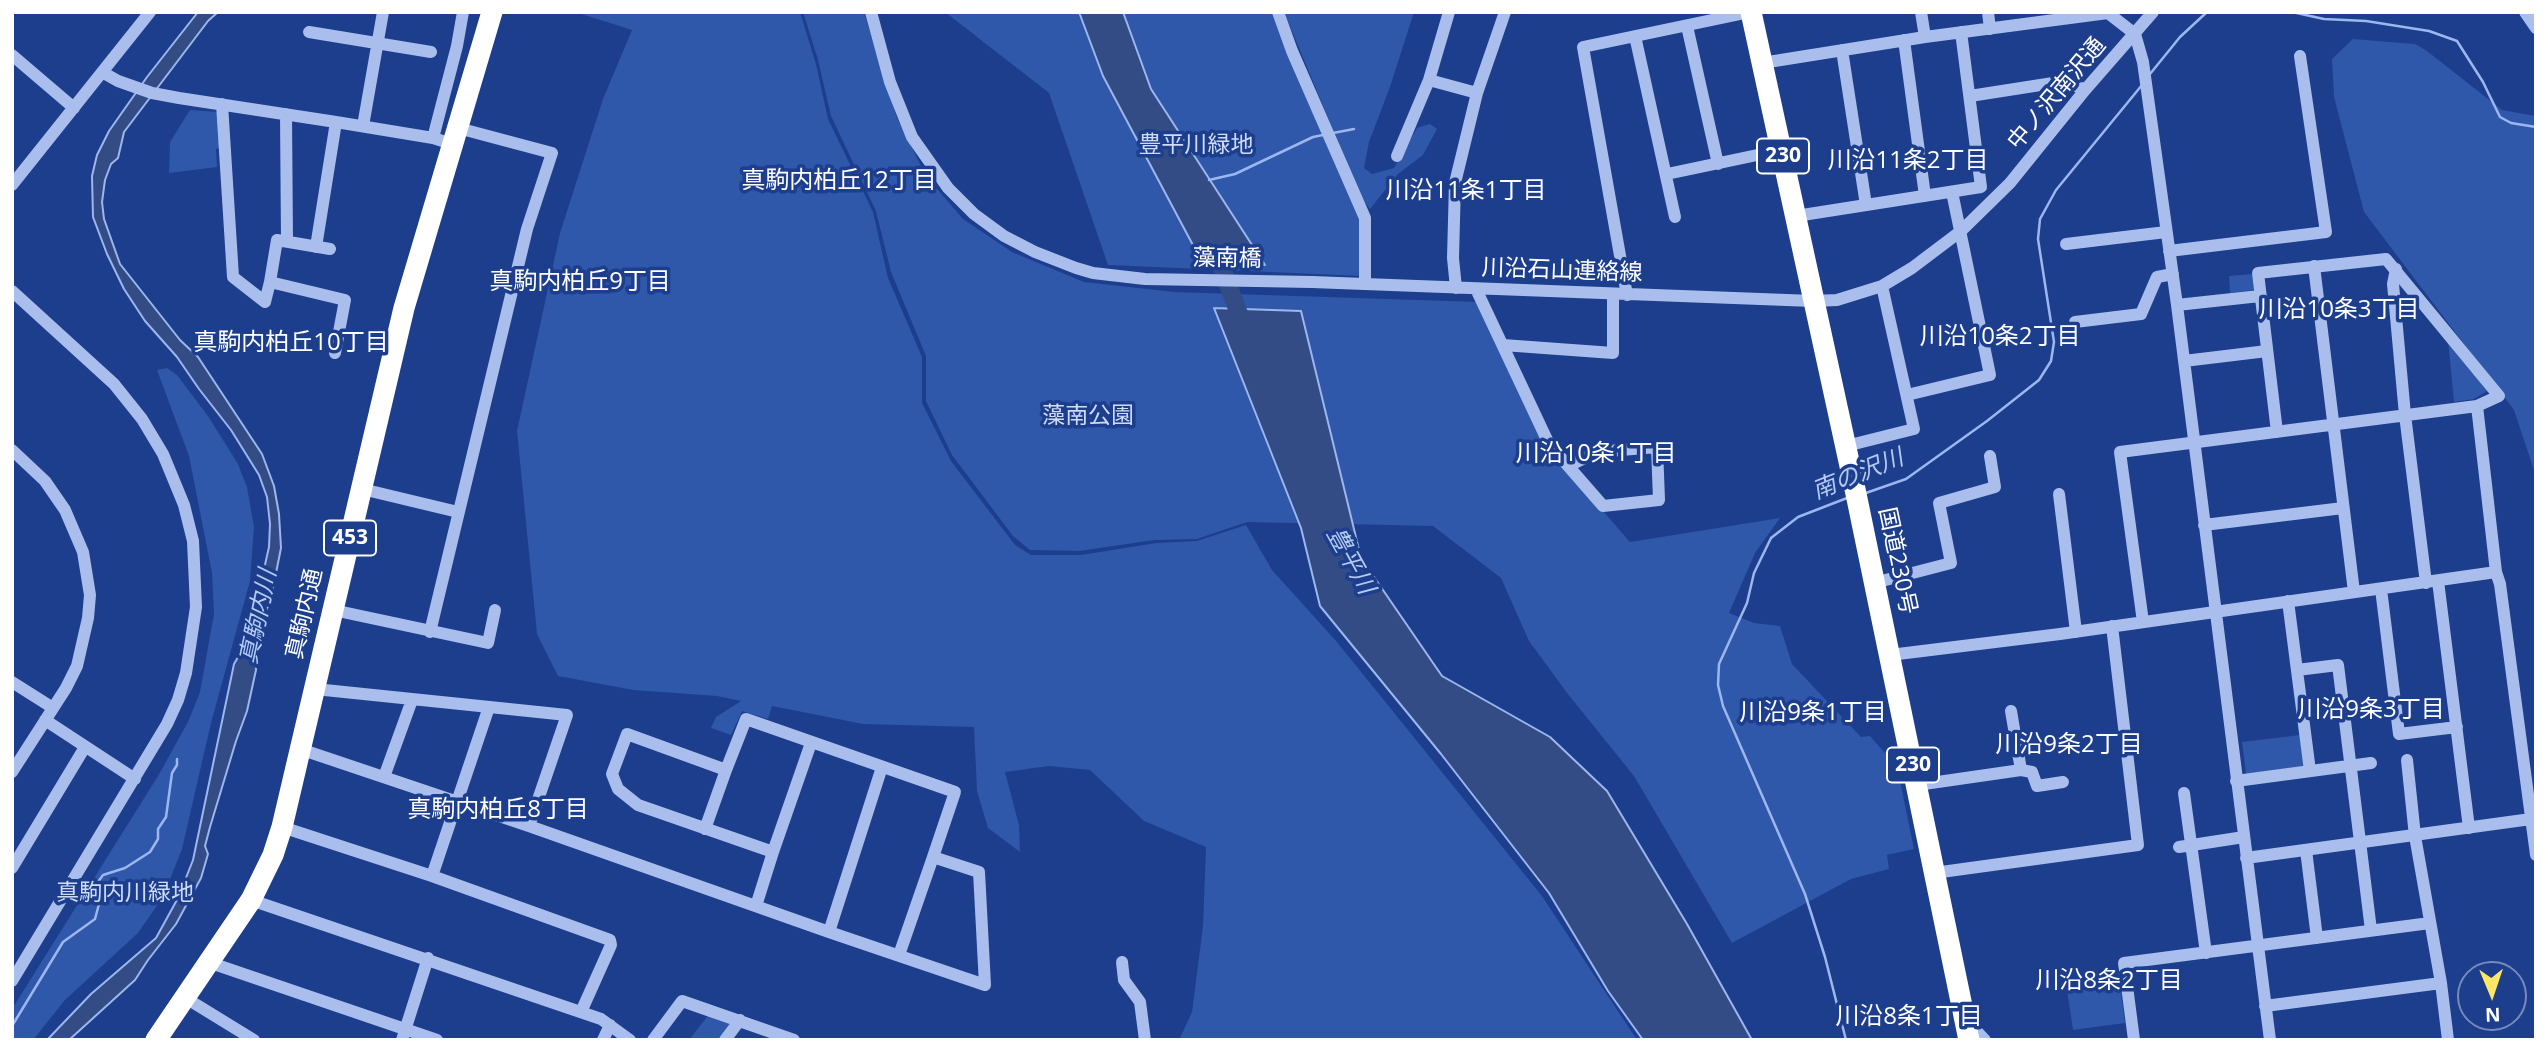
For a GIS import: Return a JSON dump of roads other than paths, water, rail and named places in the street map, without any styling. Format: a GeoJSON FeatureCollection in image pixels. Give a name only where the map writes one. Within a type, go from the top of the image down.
{"type":"FeatureCollection","features":[{"type":"Feature","properties":{"kind":"highway","name":"真駒内通"},"geometry":{"type":"LineString","coordinates":[[158,1039],[251,900],[264,877],[282,827],[404,308],[448,137],[492,12]]}},
{"type":"Feature","properties":{"kind":"highway","name":"国道230号"},"geometry":{"type":"LineString","coordinates":[[1750,12],[1846,446],[1969,1040]]}},
{"type":"Feature","properties":{"kind":"street"},"geometry":{"type":"LineString","coordinates":[[12,185],[150,12]]}},
{"type":"Feature","properties":{"kind":"street"},"geometry":{"type":"LineString","coordinates":[[363,127],[383,12]]}},
{"type":"Feature","properties":{"kind":"street"},"geometry":{"type":"LineString","coordinates":[[448,137],[463,12]]}},
{"type":"Feature","properties":{"kind":"street","name":"藻南橋"},"geometry":{"type":"LineString","coordinates":[[871,12],[890,82],[912,137],[960,202],[1004,236],[1053,260],[1093,273],[1145,279],[1309,282]]}},
{"type":"Feature","properties":{"kind":"street"},"geometry":{"type":"LineString","coordinates":[[1278,12],[1292,51],[1365,218],[1365,284]]}},
{"type":"Feature","properties":{"kind":"street"},"geometry":{"type":"LineString","coordinates":[[1397,156],[1429,80],[1449,12]]}},
{"type":"Feature","properties":{"kind":"street"},"geometry":{"type":"LineString","coordinates":[[1456,288],[1453,258],[1455,183],[1477,93],[1505,12]]}},
{"type":"Feature","properties":{"kind":"street"},"geometry":{"type":"LineString","coordinates":[[1627,295],[1583,47],[1750,12]]}},
{"type":"Feature","properties":{"kind":"street"},"geometry":{"type":"LineString","coordinates":[[1921,12],[1924,37]]}},
{"type":"Feature","properties":{"kind":"street"},"geometry":{"type":"LineString","coordinates":[[1988,12],[1990,29]]}},
{"type":"Feature","properties":{"kind":"street","name":"中ノ沢南沢通"},"geometry":{"type":"LineString","coordinates":[[1814,301],[1837,300],[1882,286],[1912,268],[1961,231],[2010,183],[2085,90],[2153,12]]}},
{"type":"Feature","properties":{"kind":"street"},"geometry":{"type":"LineString","coordinates":[[2525,12],[2536,28]]}},
{"type":"Feature","properties":{"kind":"street"},"geometry":{"type":"LineString","coordinates":[[1762,63],[1990,29],[2048,17],[2108,13],[2135,34],[2143,62],[2173,274],[2270,1040]]}},
{"type":"Feature","properties":{"kind":"street"},"geometry":{"type":"LineString","coordinates":[[1687,26],[1718,164]]}},
{"type":"Feature","properties":{"kind":"street"},"geometry":{"type":"LineString","coordinates":[[309,32],[431,52]]}},
{"type":"Feature","properties":{"kind":"street"},"geometry":{"type":"LineString","coordinates":[[1796,216],[1982,187],[1961,32]]}},
{"type":"Feature","properties":{"kind":"street"},"geometry":{"type":"LineString","coordinates":[[1636,36],[1675,217]]}},
{"type":"Feature","properties":{"kind":"street"},"geometry":{"type":"LineString","coordinates":[[1904,40],[1925,196]]}},
{"type":"Feature","properties":{"kind":"street"},"geometry":{"type":"LineString","coordinates":[[1842,50],[1866,205]]}},
{"type":"Feature","properties":{"kind":"street"},"geometry":{"type":"LineString","coordinates":[[12,55],[74,108]]}},
{"type":"Feature","properties":{"kind":"street"},"geometry":{"type":"LineString","coordinates":[[2169,251],[2326,232],[2300,56]]}},
{"type":"Feature","properties":{"kind":"street"},"geometry":{"type":"LineString","coordinates":[[102,72],[118,81],[152,93],[179,98],[552,153],[527,229],[430,632]]}},
{"type":"Feature","properties":{"kind":"street"},"geometry":{"type":"LineString","coordinates":[[1429,80],[1477,93]]}},
{"type":"Feature","properties":{"kind":"street"},"geometry":{"type":"LineString","coordinates":[[1970,96],[2066,81],[2085,90]]}},
{"type":"Feature","properties":{"kind":"street"},"geometry":{"type":"LineString","coordinates":[[222,104],[233,277],[265,302],[277,240],[330,249]]}},
{"type":"Feature","properties":{"kind":"street"},"geometry":{"type":"LineString","coordinates":[[286,114],[287,241]]}},
{"type":"Feature","properties":{"kind":"street"},"geometry":{"type":"LineString","coordinates":[[316,247],[337,122]]}},
{"type":"Feature","properties":{"kind":"street"},"geometry":{"type":"LineString","coordinates":[[1667,174],[1781,150]]}},
{"type":"Feature","properties":{"kind":"street"},"geometry":{"type":"LineString","coordinates":[[1907,395],[1990,375],[1952,192]]}},
{"type":"Feature","properties":{"kind":"street"},"geometry":{"type":"LineString","coordinates":[[2066,244],[2166,232]]}},
{"type":"Feature","properties":{"kind":"street"},"geometry":{"type":"LineString","coordinates":[[2143,622],[2120,452],[2334,425],[2477,406],[2499,396],[2386,259],[2258,273],[2277,432]]}},
{"type":"Feature","properties":{"kind":"street"},"geometry":{"type":"LineString","coordinates":[[2314,267],[2354,592]]}},
{"type":"Feature","properties":{"kind":"street"},"geometry":{"type":"LineString","coordinates":[[2396,269],[2393,284],[2405,415],[2457,727],[2469,828]]}},
{"type":"Feature","properties":{"kind":"street"},"geometry":{"type":"LineString","coordinates":[[2075,322],[2141,314],[2157,277],[2173,274]]}},
{"type":"Feature","properties":{"kind":"street"},"geometry":{"type":"LineString","coordinates":[[270,282],[345,300],[335,353]]}},
{"type":"Feature","properties":{"kind":"street","name":"川沿石山連絡線"},"geometry":{"type":"LineString","coordinates":[[1309,282],[1814,301]]}},
{"type":"Feature","properties":{"kind":"street"},"geometry":{"type":"LineString","coordinates":[[1846,446],[1914,429],[1882,286]]}},
{"type":"Feature","properties":{"kind":"street"},"geometry":{"type":"LineString","coordinates":[[1476,289],[1549,444],[1568,466],[1603,506],[1659,500],[1657,447],[1597,452],[1568,466]]}},
{"type":"Feature","properties":{"kind":"street"},"geometry":{"type":"LineString","coordinates":[[12,291],[114,384],[142,419],[163,454],[184,505],[193,541],[196,607],[186,673],[167,724],[15,972]]}},
{"type":"Feature","properties":{"kind":"street"},"geometry":{"type":"LineString","coordinates":[[1503,345],[1613,353],[1613,294]]}},
{"type":"Feature","properties":{"kind":"street"},"geometry":{"type":"LineString","coordinates":[[2177,305],[2260,296]]}},
{"type":"Feature","properties":{"kind":"street"},"geometry":{"type":"LineString","coordinates":[[2183,361],[2267,351]]}},
{"type":"Feature","properties":{"kind":"street"},"geometry":{"type":"LineString","coordinates":[[2477,406],[2496,572],[2504,608],[2536,855]]}},
{"type":"Feature","properties":{"kind":"street"},"geometry":{"type":"LineString","coordinates":[[12,450],[57,496],[79,542],[90,594],[77,666],[66,688],[12,772]]}},
{"type":"Feature","properties":{"kind":"street"},"geometry":{"type":"LineString","coordinates":[[1874,583],[1951,563],[1938,503],[1995,487],[1990,456]]}},
{"type":"Feature","properties":{"kind":"street"},"geometry":{"type":"LineString","coordinates":[[362,489],[458,512]]}},
{"type":"Feature","properties":{"kind":"street"},"geometry":{"type":"LineString","coordinates":[[2059,494],[2076,632]]}},
{"type":"Feature","properties":{"kind":"street"},"geometry":{"type":"LineString","coordinates":[[2204,525],[2343,508]]}},
{"type":"Feature","properties":{"kind":"street"},"geometry":{"type":"LineString","coordinates":[[1890,655],[2076,632],[2496,572]]}},
{"type":"Feature","properties":{"kind":"street"},"geometry":{"type":"LineString","coordinates":[[2381,589],[2399,734],[2457,727]]}},
{"type":"Feature","properties":{"kind":"street"},"geometry":{"type":"LineString","coordinates":[[2288,601],[2310,771]]}},
{"type":"Feature","properties":{"kind":"street"},"geometry":{"type":"LineString","coordinates":[[333,610],[488,643],[495,610]]}},
{"type":"Feature","properties":{"kind":"street"},"geometry":{"type":"LineString","coordinates":[[1934,873],[2138,845],[2112,626]]}},
{"type":"Feature","properties":{"kind":"street"},"geometry":{"type":"LineString","coordinates":[[2297,670],[2338,665],[2371,930]]}},
{"type":"Feature","properties":{"kind":"street"},"geometry":{"type":"LineString","coordinates":[[12,682],[53,708]]}},
{"type":"Feature","properties":{"kind":"street"},"geometry":{"type":"LineString","coordinates":[[315,689],[567,715],[529,826]]}},
{"type":"Feature","properties":{"kind":"street"},"geometry":{"type":"LineString","coordinates":[[384,777],[412,699]]}},
{"type":"Feature","properties":{"kind":"street"},"geometry":{"type":"LineString","coordinates":[[432,877],[489,707]]}},
{"type":"Feature","properties":{"kind":"street"},"geometry":{"type":"LineString","coordinates":[[2011,711],[2021,770]]}},
{"type":"Feature","properties":{"kind":"street"},"geometry":{"type":"LineString","coordinates":[[705,829],[746,719],[955,792],[899,955]]}},
{"type":"Feature","properties":{"kind":"street"},"geometry":{"type":"LineString","coordinates":[[46,720],[135,779]]}},
{"type":"Feature","properties":{"kind":"street"},"geometry":{"type":"LineString","coordinates":[[726,770],[627,734],[612,774],[618,789],[638,805],[773,852]]}},
{"type":"Feature","properties":{"kind":"street"},"geometry":{"type":"LineString","coordinates":[[756,906],[811,743]]}},
{"type":"Feature","properties":{"kind":"street"},"geometry":{"type":"LineString","coordinates":[[12,868],[85,747]]}},
{"type":"Feature","properties":{"kind":"street"},"geometry":{"type":"LineString","coordinates":[[300,750],[529,826],[985,985],[979,872],[933,857]]}},
{"type":"Feature","properties":{"kind":"street"},"geometry":{"type":"LineString","coordinates":[[2407,761],[2415,835],[2441,983],[2448,1040]]}},
{"type":"Feature","properties":{"kind":"street"},"geometry":{"type":"LineString","coordinates":[[2236,781],[2371,763]]}},
{"type":"Feature","properties":{"kind":"street"},"geometry":{"type":"LineString","coordinates":[[829,932],[882,767]]}},
{"type":"Feature","properties":{"kind":"street"},"geometry":{"type":"LineString","coordinates":[[1917,785],[2021,770],[2032,772],[2037,786],[2063,782]]}},
{"type":"Feature","properties":{"kind":"street"},"geometry":{"type":"LineString","coordinates":[[2185,793],[2185,846],[2206,953]]}},
{"type":"Feature","properties":{"kind":"street"},"geometry":{"type":"LineString","coordinates":[[2246,858],[2531,819]]}},
{"type":"Feature","properties":{"kind":"street"},"geometry":{"type":"LineString","coordinates":[[282,827],[610,940],[611,945],[581,1012]]}},
{"type":"Feature","properties":{"kind":"street"},"geometry":{"type":"LineString","coordinates":[[2185,846],[2244,838]]}},
{"type":"Feature","properties":{"kind":"street"},"geometry":{"type":"LineString","coordinates":[[2305,850],[2317,938]]}},
{"type":"Feature","properties":{"kind":"street"},"geometry":{"type":"LineString","coordinates":[[251,900],[581,1012],[610,1025],[630,1040]]}},
{"type":"Feature","properties":{"kind":"street"},"geometry":{"type":"LineString","coordinates":[[2134,1040],[2124,963],[2430,923]]}},
{"type":"Feature","properties":{"kind":"street"},"geometry":{"type":"LineString","coordinates":[[403,1034],[428,958]]}},
{"type":"Feature","properties":{"kind":"street"},"geometry":{"type":"LineString","coordinates":[[208,962],[403,1034],[437,1040]]}},
{"type":"Feature","properties":{"kind":"street"},"geometry":{"type":"LineString","coordinates":[[1122,962],[1124,980],[1140,1002],[1145,1040]]}},
{"type":"Feature","properties":{"kind":"street"},"geometry":{"type":"LineString","coordinates":[[2265,1006],[2441,983]]}},
{"type":"Feature","properties":{"kind":"street"},"geometry":{"type":"LineString","coordinates":[[184,997],[254,1040]]}},
{"type":"Feature","properties":{"kind":"street"},"geometry":{"type":"LineString","coordinates":[[653,1040],[682,1001],[794,1040]]}},
{"type":"Feature","properties":{"kind":"street"},"geometry":{"type":"LineString","coordinates":[[1964,1018],[1985,1040]]}},
{"type":"Feature","properties":{"kind":"street"},"geometry":{"type":"LineString","coordinates":[[725,1040],[740,1020]]}},
{"type":"Feature","properties":{"kind":"street"},"geometry":{"type":"LineString","coordinates":[[603,1040],[610,1025]]}},
{"type":"Feature","properties":{"kind":"water","name":"真駒内川"},"geometry":{"type":"Polygon","coordinates":[[[198,12],[218,12],[208,21],[124,132],[118,158],[111,164],[105,180],[102,202],[104,219],[120,264],[180,340],[198,357],[262,454],[274,486],[281,548],[271,598],[255,641],[256,670],[247,711],[210,827],[205,846],[208,854],[201,878],[176,924],[135,980],[69,1040],[47,1040],[91,994],[156,938],[178,898],[193,860],[234,664],[248,640],[269,547],[267,497],[259,475],[231,430],[177,357],[145,321],[124,289],[93,217],[92,176],[97,155],[109,131],[198,12]]]}},
{"type":"Feature","properties":{"kind":"water"},"geometry":{"type":"Polygon","coordinates":[[[1079,12],[1123,12],[1151,89],[1265,265],[1203,264],[1103,76],[1079,12]]]}},
{"type":"Feature","properties":{"kind":"water"},"geometry":{"type":"Polygon","coordinates":[[[1214,308],[1301,311],[1361,558],[1442,676],[1550,737],[1607,791],[1687,924],[1752,1040],[1643,1040],[1608,991],[1549,893],[1441,754],[1320,606],[1301,528],[1214,308]]]}},
{"type":"Feature","properties":{"kind":"waterway","name":"南の沢川"},"geometry":{"type":"LineString","coordinates":[[2150,74],[2180,37],[2207,12]]}},
{"type":"Feature","properties":{"kind":"waterway","name":"南の沢川"},"geometry":{"type":"LineString","coordinates":[[2292,12],[2324,19],[2366,21],[2429,31],[2457,41],[2483,82],[2500,117],[2511,123],[2536,127]]}},
{"type":"Feature","properties":{"kind":"waterway","name":"南の沢川"},"geometry":{"type":"LineString","coordinates":[[1863,494],[1906,479],[2039,380],[2051,361],[2054,342],[2038,239],[2040,219],[2056,190],[2142,85]]}},
{"type":"Feature","properties":{"kind":"waterway"},"geometry":{"type":"LineString","coordinates":[[1333,133],[1354,129]]}},
{"type":"Feature","properties":{"kind":"waterway"},"geometry":{"type":"LineString","coordinates":[[1209,180],[1235,174],[1313,137],[1323,135]]}},
{"type":"Feature","properties":{"kind":"waterway","name":"豊平川"},"geometry":{"type":"LineString","coordinates":[[1213,244],[1245,330]]}},
{"type":"Feature","properties":{"kind":"waterway","name":"南の沢川"},"geometry":{"type":"LineString","coordinates":[[1846,1040],[1825,957],[1805,894],[1723,706],[1718,685],[1719,664],[1747,603],[1754,573],[1771,538],[1798,517],[1847,498]]}},
{"type":"Feature","properties":{"kind":"waterway"},"geometry":{"type":"LineString","coordinates":[[12,1026],[63,942],[95,919],[99,904],[93,889],[103,875],[125,868],[150,852],[158,839],[158,829],[166,817],[172,773],[177,759]]}},
{"type":"Feature","properties":{"kind":"district","name":"川沿11条2丁目"},"geometry":{"type":"Point","coordinates":[1908,161]}},
{"type":"Feature","properties":{"kind":"district","name":"真駒内柏丘12丁目"},"geometry":{"type":"Point","coordinates":[839,181]}},
{"type":"Feature","properties":{"kind":"district","name":"川沿11条1丁目"},"geometry":{"type":"Point","coordinates":[1466,191]}},
{"type":"Feature","properties":{"kind":"district","name":"真駒内柏丘9丁目"},"geometry":{"type":"Point","coordinates":[580,282]}},
{"type":"Feature","properties":{"kind":"district","name":"川沿10条3丁目"},"geometry":{"type":"Point","coordinates":[2339,310]}},
{"type":"Feature","properties":{"kind":"district","name":"川沿10条2丁目"},"geometry":{"type":"Point","coordinates":[2000,337]}},
{"type":"Feature","properties":{"kind":"district","name":"真駒内柏丘10丁目"},"geometry":{"type":"Point","coordinates":[291,343]}},
{"type":"Feature","properties":{"kind":"district","name":"川沿10条1丁目"},"geometry":{"type":"Point","coordinates":[1596,454]}},
{"type":"Feature","properties":{"kind":"district","name":"川沿9条3丁目"},"geometry":{"type":"Point","coordinates":[2371,710]}},
{"type":"Feature","properties":{"kind":"district","name":"川沿9条1丁目"},"geometry":{"type":"Point","coordinates":[1813,713]}},
{"type":"Feature","properties":{"kind":"district","name":"川沿9条2丁目"},"geometry":{"type":"Point","coordinates":[2069,745]}},
{"type":"Feature","properties":{"kind":"district","name":"真駒内柏丘8丁目"},"geometry":{"type":"Point","coordinates":[498,810]}},
{"type":"Feature","properties":{"kind":"district","name":"川沿8条2丁目"},"geometry":{"type":"Point","coordinates":[2109,981]}},
{"type":"Feature","properties":{"kind":"district","name":"川沿8条1丁目"},"geometry":{"type":"Point","coordinates":[1909,1017]}},
{"type":"Feature","properties":{"kind":"park label","name":"豊平川緑地"},"geometry":{"type":"Point","coordinates":[1196,145]}},
{"type":"Feature","properties":{"kind":"park label","name":"藻南公園"},"geometry":{"type":"Point","coordinates":[1088,416]}},
{"type":"Feature","properties":{"kind":"park label","name":"真駒内川緑地"},"geometry":{"type":"Point","coordinates":[125,893]}}]}
